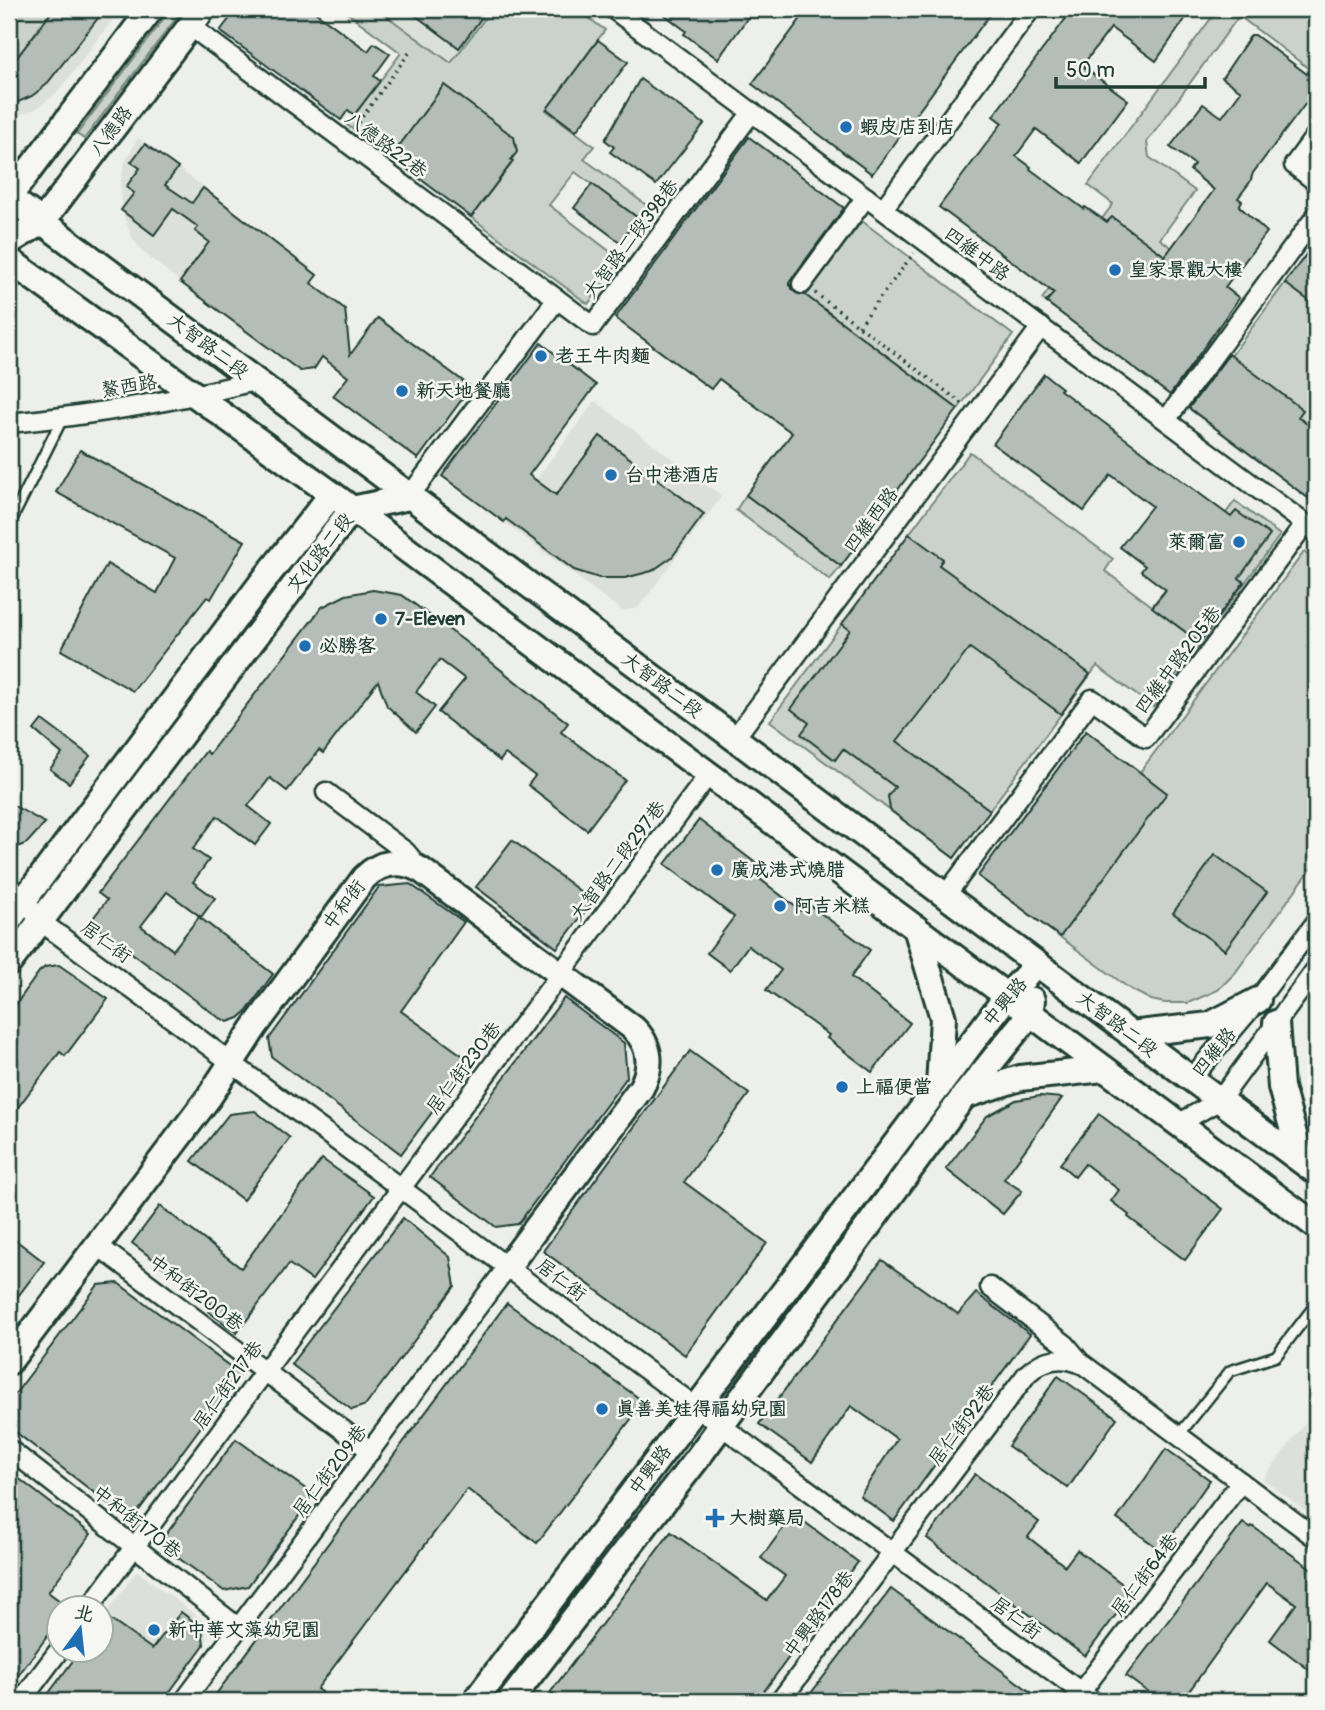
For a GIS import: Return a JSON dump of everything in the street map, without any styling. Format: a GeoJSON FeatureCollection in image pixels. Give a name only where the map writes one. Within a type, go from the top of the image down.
{"type":"FeatureCollection","features":[{"type":"Feature","properties":{"kind":"street"},"geometry":{"type":"LineString","coordinates":[[9,197],[151,9]]}},
{"type":"Feature","properties":{"kind":"street","name":"四維中路"},"geometry":{"type":"LineString","coordinates":[[613,9],[1311,528]]}},
{"type":"Feature","properties":{"kind":"street"},"geometry":{"type":"LineString","coordinates":[[883,209],[1031,9]]}},
{"type":"Feature","properties":{"kind":"street","name":"八德路22巷"},"geometry":{"type":"LineString","coordinates":[[197,17],[344,141],[557,299]]}},
{"type":"Feature","properties":{"kind":"street","name":"八德路"},"geometry":{"type":"LineString","coordinates":[[9,242],[42,222],[197,17]]}},
{"type":"Feature","properties":{"kind":"street","name":"大智路二段398巷"},"geometry":{"type":"LineString","coordinates":[[409,497],[557,299],[593,326],[752,112]]}},
{"type":"Feature","properties":{"kind":"street"},"geometry":{"type":"LineString","coordinates":[[1316,135],[1294,165],[1316,182]]}},
{"type":"Feature","properties":{"kind":"street","name":"大智路二段"},"geometry":{"type":"LineString","coordinates":[[9,197],[1308,1166]]}},
{"type":"Feature","properties":{"kind":"street"},"geometry":{"type":"LineString","coordinates":[[802,284],[866,197]]}},
{"type":"Feature","properties":{"kind":"street"},"geometry":{"type":"LineString","coordinates":[[1166,420],[1316,216]]}},
{"type":"Feature","properties":{"kind":"street"},"geometry":{"type":"LineString","coordinates":[[9,260],[342,501],[1316,1226]]}},
{"type":"Feature","properties":{"kind":"street","name":"四維西路"},"geometry":{"type":"LineString","coordinates":[[734,739],[1041,327]]}},
{"type":"Feature","properties":{"kind":"street","name":"鰲西路"},"geometry":{"type":"LineString","coordinates":[[9,423],[197,396],[254,381]]}},
{"type":"Feature","properties":{"kind":"street","name":"文化路二段"},"geometry":{"type":"LineString","coordinates":[[9,920],[16,893],[263,581],[342,501],[409,497]]}},
{"type":"Feature","properties":{"kind":"street","name":"文化路二段"},"geometry":{"type":"LineString","coordinates":[[9,962],[342,501]]}},
{"type":"Feature","properties":{"kind":"street","name":"四維中路205巷"},"geometry":{"type":"LineString","coordinates":[[945,896],[1092,698],[1146,738],[1311,528]]}},
{"type":"Feature","properties":{"kind":"street","name":"大智路二段297巷"},"geometry":{"type":"LineString","coordinates":[[560,973],[709,774]]}},
{"type":"Feature","properties":{"kind":"street"},"geometry":{"type":"LineString","coordinates":[[326,792],[405,852],[421,870]]}},
{"type":"Feature","properties":{"kind":"street","name":"中和街"},"geometry":{"type":"LineString","coordinates":[[9,1362],[209,1097],[364,878],[376,868],[392,863],[412,865],[421,870],[639,1034],[648,1049],[650,1064],[641,1088],[508,1266]]}},
{"type":"Feature","properties":{"kind":"street","name":"居仁街"},"geometry":{"type":"LineString","coordinates":[[16,893],[40,921],[892,1552],[1083,1698]]}},
{"type":"Feature","properties":{"kind":"street","name":"四維路"},"geometry":{"type":"LineString","coordinates":[[1178,1124],[1191,1079],[1258,1000],[1316,922]]}},
{"type":"Feature","properties":{"kind":"street"},"geometry":{"type":"LineString","coordinates":[[916,928],[943,1018],[939,1086]]}},
{"type":"Feature","properties":{"kind":"street","name":"中興路"},"geometry":{"type":"LineString","coordinates":[[475,1701],[1007,996],[1037,964]]}},
{"type":"Feature","properties":{"kind":"street","name":"中興路"},"geometry":{"type":"LineString","coordinates":[[510,1701],[721,1426],[964,1097],[1030,1014],[1037,964]]}},
{"type":"Feature","properties":{"kind":"street","name":"四維路"},"geometry":{"type":"LineString","coordinates":[[1178,1124],[1220,1100],[1316,969]]}},
{"type":"Feature","properties":{"kind":"street","name":"居仁街230巷"},"geometry":{"type":"LineString","coordinates":[[401,1187],[560,973]]}},
{"type":"Feature","properties":{"kind":"street"},"geometry":{"type":"LineString","coordinates":[[1130,1034],[1210,1025],[1258,1000]]}},
{"type":"Feature","properties":{"kind":"street"},"geometry":{"type":"LineString","coordinates":[[1276,1023],[1281,1087],[1308,1166]]}},
{"type":"Feature","properties":{"kind":"street"},"geometry":{"type":"LineString","coordinates":[[964,1097],[1020,1078],[1104,1069]]}},
{"type":"Feature","properties":{"kind":"street","name":"居仁街217巷"},"geometry":{"type":"LineString","coordinates":[[100,1594],[401,1187]]}},
{"type":"Feature","properties":{"kind":"street","name":"中和街200巷"},"geometry":{"type":"LineString","coordinates":[[97,1245],[371,1451]]}},
{"type":"Feature","properties":{"kind":"street","name":"居仁街209巷"},"geometry":{"type":"LineString","coordinates":[[184,1701],[508,1266]]}},
{"type":"Feature","properties":{"kind":"street","name":"居仁街92巷"},"geometry":{"type":"LineString","coordinates":[[990,1287],[1066,1345],[1084,1365]]}},
{"type":"Feature","properties":{"kind":"street","name":"居仁街92巷"},"geometry":{"type":"LineString","coordinates":[[892,1552],[1033,1368],[1058,1358],[1084,1365],[1316,1538]]}},
{"type":"Feature","properties":{"kind":"street","name":"中和街170巷"},"geometry":{"type":"LineString","coordinates":[[9,1449],[239,1628]]}},
{"type":"Feature","properties":{"kind":"street","name":"居仁街64巷"},"geometry":{"type":"LineString","coordinates":[[1083,1698],[1241,1482]]}},
{"type":"Feature","properties":{"kind":"street","name":"中興路178巷"},"geometry":{"type":"LineString","coordinates":[[780,1701],[892,1552]]}},
{"type":"Feature","properties":{"kind":"street"},"geometry":{"type":"LineString","coordinates":[[21,1701],[49,1664]]}},
{"type":"Feature","properties":{"kind":"lane"},"geometry":{"type":"LineString","coordinates":[[9,525],[64,417]]}},
{"type":"Feature","properties":{"kind":"lane"},"geometry":{"type":"LineString","coordinates":[[1178,1436],[1230,1371],[1276,1356],[1316,1304]]}},
{"type":"Feature","properties":{"kind":"path"},"geometry":{"type":"LineString","coordinates":[[344,141],[412,49]]}},
{"type":"Feature","properties":{"kind":"path"},"geometry":{"type":"LineString","coordinates":[[859,326],[923,240]]}},
{"type":"Feature","properties":{"kind":"path"},"geometry":{"type":"LineString","coordinates":[[802,284],[976,414]]}},
{"type":"Feature","properties":{"kind":"shaded area"},"geometry":{"type":"Polygon","coordinates":[[[9,9],[53,9],[9,68],[9,9]]]}},
{"type":"Feature","properties":{"kind":"shaded area"},"geometry":{"type":"Polygon","coordinates":[[[53,9],[121,9],[57,93],[34,110],[9,118],[9,68],[53,9]]]}},
{"type":"Feature","properties":{"kind":"shaded area"},"geometry":{"type":"Polygon","coordinates":[[[171,9],[183,9],[84,139],[77,134],[171,9]]]}},
{"type":"Feature","properties":{"kind":"shaded area"},"geometry":{"type":"Polygon","coordinates":[[[342,9],[377,9],[451,63],[492,9],[576,9],[605,30],[546,110],[594,146],[584,159],[657,213],[648,225],[575,172],[549,205],[621,260],[588,304],[471,217],[513,162],[514,137],[444,85],[391,157],[347,125],[401,53],[342,9]]]}},
{"type":"Feature","properties":{"kind":"shaded area"},"geometry":{"type":"Polygon","coordinates":[[[384,9],[492,9],[452,64],[382,12],[384,9]]]}},
{"type":"Feature","properties":{"kind":"shaded area"},"geometry":{"type":"Polygon","coordinates":[[[1218,9],[1316,9],[1316,74],[1239,16],[1147,142],[1149,157],[1195,191],[1160,239],[1239,298],[1168,393],[1042,299],[1113,204],[1088,185],[1218,9]]]}},
{"type":"Feature","properties":{"kind":"shaded area"},"geometry":{"type":"Polygon","coordinates":[[[138,138],[233,209],[180,282],[143,252],[133,239],[124,218],[120,184],[125,162],[138,138]]]}},
{"type":"Feature","properties":{"kind":"shaded area"},"geometry":{"type":"Polygon","coordinates":[[[862,221],[1013,335],[958,409],[806,296],[862,221]]]}},
{"type":"Feature","properties":{"kind":"shaded area"},"geometry":{"type":"Polygon","coordinates":[[[1316,241],[1316,504],[1191,410],[1316,241]]]}},
{"type":"Feature","properties":{"kind":"shaded area","name":"台中港酒店"},"geometry":{"type":"Polygon","coordinates":[[[595,401],[722,496],[638,608],[622,611],[504,522],[595,401]]]}},
{"type":"Feature","properties":{"kind":"shaded area"},"geometry":{"type":"Polygon","coordinates":[[[970,452],[1113,559],[1105,571],[1152,606],[1235,501],[1280,535],[1153,707],[1097,666],[954,858],[770,721],[970,452]]]}},
{"type":"Feature","properties":{"kind":"shaded area"},"geometry":{"type":"Polygon","coordinates":[[[746,495],[841,566],[830,580],[736,510],[746,495]]]}},
{"type":"Feature","properties":{"kind":"shaded area"},"geometry":{"type":"Polygon","coordinates":[[[1304,552],[1316,561],[1316,862],[1235,973],[1218,990],[1188,1003],[1151,1000],[1130,989],[978,876],[1086,731],[1140,772],[1304,552]]]}},
{"type":"Feature","properties":{"kind":"shaded area"},"geometry":{"type":"Polygon","coordinates":[[[1316,1409],[1316,1519],[1263,1479],[1316,1409]]]}},
{"type":"Feature","properties":{"kind":"shaded area","name":"新中華文藻幼兒園"},"geometry":{"type":"Polygon","coordinates":[[[137,1571],[205,1622],[207,1641],[173,1689],[116,1648],[116,1600],[137,1571]]]}},
{"type":"Feature","properties":{"kind":"building"},"geometry":{"type":"Polygon","coordinates":[[[54,9],[105,9],[46,85],[32,96],[9,106],[9,68],[54,9]]]}},
{"type":"Feature","properties":{"kind":"building"},"geometry":{"type":"Polygon","coordinates":[[[237,9],[311,9],[368,51],[374,43],[390,54],[374,76],[380,81],[354,115],[348,110],[341,120],[220,31],[237,9]]]}},
{"type":"Feature","properties":{"kind":"building"},"geometry":{"type":"Polygon","coordinates":[[[407,9],[488,9],[459,48],[407,9]]]}},
{"type":"Feature","properties":{"kind":"building"},"geometry":{"type":"Polygon","coordinates":[[[657,9],[754,9],[718,59],[684,34],[686,31],[657,9]]]}},
{"type":"Feature","properties":{"kind":"building"},"geometry":{"type":"Polygon","coordinates":[[[808,9],[994,9],[872,174],[752,84],[808,9]]]}},
{"type":"Feature","properties":{"kind":"building"},"geometry":{"type":"Polygon","coordinates":[[[1073,9],[1087,18],[1094,9],[1192,9],[1156,61],[1111,28],[1082,66],[1128,100],[1081,163],[1036,129],[1016,156],[1084,209],[1085,207],[1107,222],[1112,217],[1165,256],[1214,190],[1190,170],[1194,164],[1170,147],[1203,104],[1222,117],[1241,91],[1222,78],[1251,35],[1255,35],[1316,81],[1316,90],[1253,173],[1238,198],[1242,201],[1239,206],[1267,232],[1225,287],[1239,298],[1170,395],[1046,302],[1054,293],[939,207],[1002,123],[993,116],[1073,9]]]}},
{"type":"Feature","properties":{"kind":"building"},"geometry":{"type":"Polygon","coordinates":[[[598,40],[628,62],[576,131],[547,109],[598,40]]]}},
{"type":"Feature","properties":{"kind":"building"},"geometry":{"type":"Polygon","coordinates":[[[640,79],[704,124],[656,185],[610,152],[614,147],[605,140],[640,79]]]}},
{"type":"Feature","properties":{"kind":"building"},"geometry":{"type":"Polygon","coordinates":[[[444,85],[514,137],[517,152],[511,160],[513,161],[471,217],[391,157],[444,85]]]}},
{"type":"Feature","properties":{"kind":"building"},"geometry":{"type":"Polygon","coordinates":[[[749,137],[844,208],[789,283],[792,289],[805,295],[958,409],[841,566],[746,495],[792,433],[719,379],[711,389],[615,318],[749,137]]]}},
{"type":"Feature","properties":{"kind":"building"},"geometry":{"type":"Polygon","coordinates":[[[145,144],[178,168],[165,185],[192,203],[203,188],[317,275],[311,283],[345,309],[350,355],[378,318],[471,387],[418,459],[333,396],[348,377],[322,357],[314,369],[300,371],[180,282],[209,242],[195,231],[198,227],[173,209],[154,235],[121,210],[134,193],[126,187],[140,168],[131,162],[145,144]]]}},
{"type":"Feature","properties":{"kind":"building"},"geometry":{"type":"Polygon","coordinates":[[[592,184],[638,218],[620,242],[574,208],[592,184]]]}},
{"type":"Feature","properties":{"kind":"building"},"geometry":{"type":"Polygon","coordinates":[[[1316,241],[1316,306],[1285,283],[1316,241]]]}},
{"type":"Feature","properties":{"kind":"building"},"geometry":{"type":"Polygon","coordinates":[[[541,343],[596,385],[529,475],[556,495],[600,436],[704,514],[672,557],[652,571],[625,578],[599,578],[574,570],[442,476],[541,343]]]}},
{"type":"Feature","properties":{"kind":"building"},"geometry":{"type":"Polygon","coordinates":[[[1229,354],[1303,410],[1298,417],[1316,431],[1316,504],[1189,408],[1229,354]]]}},
{"type":"Feature","properties":{"kind":"building"},"geometry":{"type":"Polygon","coordinates":[[[1044,374],[1062,388],[1060,390],[1231,517],[1236,511],[1270,535],[1239,578],[1244,582],[1199,642],[1152,607],[1166,590],[1141,571],[1145,566],[1120,547],[1152,506],[1111,475],[1084,511],[993,444],[1044,374]]]}},
{"type":"Feature","properties":{"kind":"building"},"geometry":{"type":"Polygon","coordinates":[[[80,450],[245,541],[211,599],[207,597],[133,691],[61,650],[107,564],[157,593],[175,558],[56,492],[80,450]]]}},
{"type":"Feature","properties":{"kind":"building"},"geometry":{"type":"Polygon","coordinates":[[[909,534],[943,559],[939,565],[1090,674],[1061,714],[970,648],[897,741],[990,810],[954,858],[890,810],[888,796],[895,787],[843,749],[835,760],[801,734],[809,723],[791,709],[850,630],[842,624],[909,534]]]}},
{"type":"Feature","properties":{"kind":"building"},"geometry":{"type":"Polygon","coordinates":[[[373,590],[402,595],[467,643],[568,723],[561,732],[625,780],[587,830],[528,785],[535,776],[505,754],[500,761],[438,712],[465,679],[440,660],[416,692],[435,707],[416,732],[387,706],[378,681],[323,753],[319,750],[287,791],[270,778],[248,806],[271,824],[255,845],[217,816],[193,849],[209,860],[193,882],[215,898],[201,917],[167,892],[141,926],[173,950],[199,917],[273,974],[247,1011],[228,1022],[90,922],[107,900],[98,893],[206,751],[209,754],[322,607],[346,595],[373,590]]]}},
{"type":"Feature","properties":{"kind":"building"},"geometry":{"type":"Polygon","coordinates":[[[42,720],[90,756],[69,783],[50,769],[62,754],[34,730],[42,720]]]}},
{"type":"Feature","properties":{"kind":"building"},"geometry":{"type":"Polygon","coordinates":[[[1086,731],[1167,793],[1060,937],[978,876],[1086,731]]]}},
{"type":"Feature","properties":{"kind":"building"},"geometry":{"type":"Polygon","coordinates":[[[9,803],[45,823],[27,843],[9,851],[9,803]]]}},
{"type":"Feature","properties":{"kind":"building"},"geometry":{"type":"Polygon","coordinates":[[[699,820],[766,871],[760,879],[801,911],[807,903],[870,950],[851,977],[910,1023],[872,1072],[827,1038],[829,1035],[766,990],[781,970],[748,946],[730,970],[707,953],[734,917],[665,864],[699,820]]]}},
{"type":"Feature","properties":{"kind":"building"},"geometry":{"type":"Polygon","coordinates":[[[512,840],[593,901],[557,948],[476,887],[512,840]]]}},
{"type":"Feature","properties":{"kind":"building"},"geometry":{"type":"Polygon","coordinates":[[[1215,855],[1267,892],[1225,950],[1173,913],[1215,855]]]}},
{"type":"Feature","properties":{"kind":"building"},"geometry":{"type":"Polygon","coordinates":[[[410,884],[464,922],[401,1011],[470,1061],[401,1154],[272,1057],[269,1039],[379,887],[410,884]]]}},
{"type":"Feature","properties":{"kind":"building"},"geometry":{"type":"Polygon","coordinates":[[[59,965],[108,999],[65,1056],[60,1052],[9,1119],[9,1014],[39,972],[45,967],[59,965]]]}},
{"type":"Feature","properties":{"kind":"building"},"geometry":{"type":"Polygon","coordinates":[[[564,998],[624,1043],[627,1077],[518,1224],[496,1227],[430,1177],[564,998]]]}},
{"type":"Feature","properties":{"kind":"building"},"geometry":{"type":"Polygon","coordinates":[[[690,1051],[749,1094],[684,1182],[767,1243],[685,1355],[543,1251],[690,1051]]]}},
{"type":"Feature","properties":{"kind":"building"},"geometry":{"type":"Polygon","coordinates":[[[1040,1096],[1062,1098],[1004,1179],[1022,1191],[1003,1214],[946,1169],[987,1116],[1016,1100],[1040,1096]]]}},
{"type":"Feature","properties":{"kind":"building"},"geometry":{"type":"Polygon","coordinates":[[[255,1111],[290,1138],[243,1200],[192,1161],[229,1114],[255,1111]]]}},
{"type":"Feature","properties":{"kind":"building"},"geometry":{"type":"Polygon","coordinates":[[[1099,1114],[1223,1209],[1185,1260],[1111,1201],[1119,1190],[1085,1164],[1075,1177],[1060,1164],[1099,1114]]]}},
{"type":"Feature","properties":{"kind":"building"},"geometry":{"type":"Polygon","coordinates":[[[322,1159],[374,1196],[312,1280],[289,1264],[237,1333],[209,1312],[213,1305],[132,1243],[160,1206],[241,1268],[322,1159]]]}},
{"type":"Feature","properties":{"kind":"building"},"geometry":{"type":"Polygon","coordinates":[[[403,1218],[450,1257],[455,1286],[366,1405],[352,1410],[291,1364],[403,1218]]]}},
{"type":"Feature","properties":{"kind":"building"},"geometry":{"type":"Polygon","coordinates":[[[9,1235],[44,1262],[9,1308],[9,1235]]]}},
{"type":"Feature","properties":{"kind":"building"},"geometry":{"type":"Polygon","coordinates":[[[882,1260],[958,1314],[976,1293],[1030,1334],[894,1521],[860,1496],[897,1439],[851,1406],[812,1462],[759,1424],[882,1260]]]}},
{"type":"Feature","properties":{"kind":"building"},"geometry":{"type":"Polygon","coordinates":[[[118,1283],[240,1374],[131,1521],[9,1427],[9,1402],[98,1285],[118,1283]]]}},
{"type":"Feature","properties":{"kind":"building"},"geometry":{"type":"Polygon","coordinates":[[[507,1303],[644,1402],[537,1543],[467,1489],[317,1689],[334,1701],[211,1701],[507,1303]]]}},
{"type":"Feature","properties":{"kind":"building"},"geometry":{"type":"Polygon","coordinates":[[[1058,1376],[1117,1418],[1068,1488],[1008,1446],[1058,1376]]]}},
{"type":"Feature","properties":{"kind":"building"},"geometry":{"type":"Polygon","coordinates":[[[236,1439],[314,1495],[248,1586],[224,1591],[159,1544],[236,1439]]]}},
{"type":"Feature","properties":{"kind":"building"},"geometry":{"type":"Polygon","coordinates":[[[1166,1449],[1210,1480],[1161,1550],[1117,1519],[1166,1449]]]}},
{"type":"Feature","properties":{"kind":"building"},"geometry":{"type":"Polygon","coordinates":[[[9,1471],[91,1534],[48,1592],[51,1594],[46,1594],[46,1638],[9,1688],[9,1471]]]}},
{"type":"Feature","properties":{"kind":"building"},"geometry":{"type":"Polygon","coordinates":[[[975,1474],[1039,1522],[1028,1537],[1065,1566],[1077,1550],[1133,1592],[1085,1656],[927,1538],[975,1474]]]}},
{"type":"Feature","properties":{"kind":"building"},"geometry":{"type":"Polygon","coordinates":[[[794,1514],[858,1562],[757,1701],[544,1701],[671,1532],[767,1600],[785,1576],[761,1558],[794,1514]]]}},
{"type":"Feature","properties":{"kind":"building"},"geometry":{"type":"Polygon","coordinates":[[[1243,1523],[1250,1528],[1252,1526],[1316,1572],[1316,1675],[1270,1640],[1296,1604],[1267,1583],[1182,1701],[1160,1701],[1126,1676],[1243,1523]]]}},
{"type":"Feature","properties":{"kind":"building"},"geometry":{"type":"Polygon","coordinates":[[[891,1589],[1043,1701],[805,1701],[891,1589]]]}},
{"type":"Feature","properties":{"kind":"building"},"geometry":{"type":"Polygon","coordinates":[[[181,1612],[202,1628],[204,1645],[163,1701],[43,1701],[71,1664],[116,1664],[116,1624],[152,1649],[181,1612]]]}},
{"type":"Feature","properties":{"kind":"place","name":"蝦皮店到店"},"geometry":{"type":"Point","coordinates":[846,127]}},
{"type":"Feature","properties":{"kind":"place","name":"皇家景觀大樓"},"geometry":{"type":"Point","coordinates":[1115,270]}},
{"type":"Feature","properties":{"kind":"place","name":"老王牛肉麵"},"geometry":{"type":"Point","coordinates":[541,356]}},
{"type":"Feature","properties":{"kind":"place","name":"新天地餐廳"},"geometry":{"type":"Point","coordinates":[402,391]}},
{"type":"Feature","properties":{"kind":"place","name":"台中港酒店"},"geometry":{"type":"Point","coordinates":[611,475]}},
{"type":"Feature","properties":{"kind":"place","name":"萊爾富"},"geometry":{"type":"Point","coordinates":[1239,542]}},
{"type":"Feature","properties":{"kind":"place","name":"7-Eleven"},"geometry":{"type":"Point","coordinates":[381,619]}},
{"type":"Feature","properties":{"kind":"place","name":"必勝客"},"geometry":{"type":"Point","coordinates":[305,646]}},
{"type":"Feature","properties":{"kind":"place","name":"廣成港式燒腊"},"geometry":{"type":"Point","coordinates":[717,870]}},
{"type":"Feature","properties":{"kind":"place","name":"阿吉米糕"},"geometry":{"type":"Point","coordinates":[780,906]}},
{"type":"Feature","properties":{"kind":"place","name":"上福便當"},"geometry":{"type":"Point","coordinates":[842,1087]}},
{"type":"Feature","properties":{"kind":"place","name":"真善美娃得福幼兒園"},"geometry":{"type":"Point","coordinates":[602,1409]}},
{"type":"Feature","properties":{"kind":"place","name":"大樹藥局"},"geometry":{"type":"Point","coordinates":[715,1518]}},
{"type":"Feature","properties":{"kind":"place","name":"新中華文藻幼兒園"},"geometry":{"type":"Point","coordinates":[154,1630]}}]}
